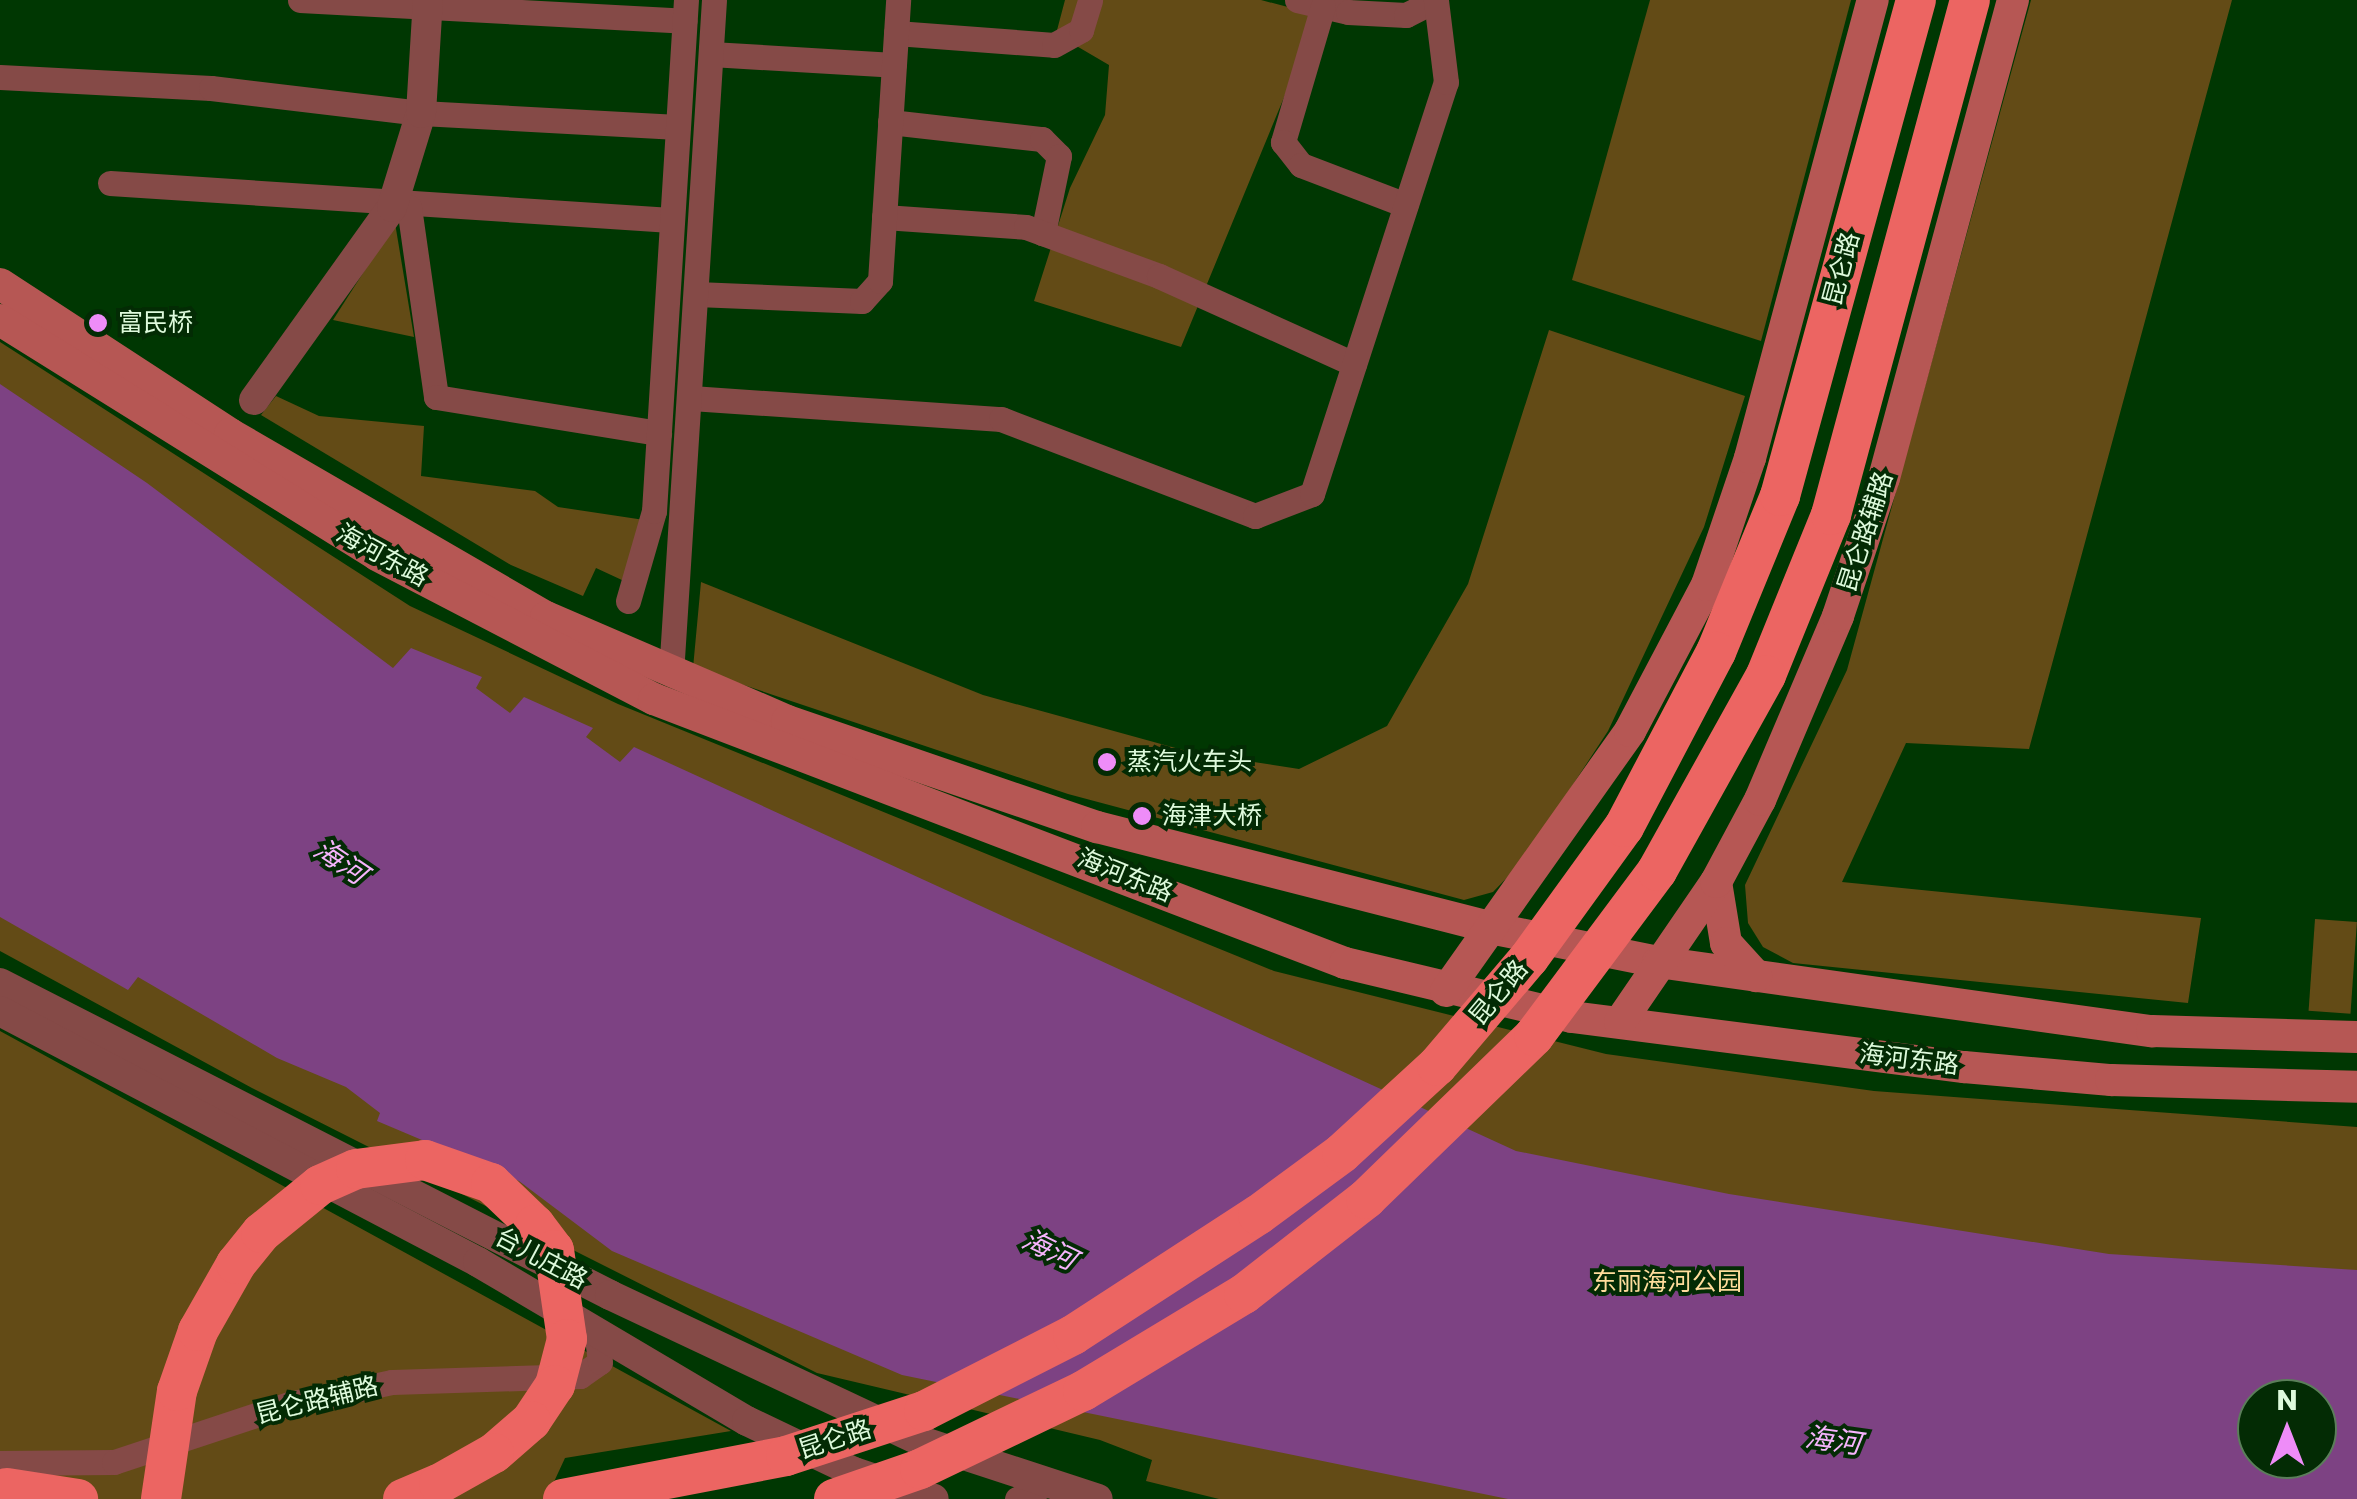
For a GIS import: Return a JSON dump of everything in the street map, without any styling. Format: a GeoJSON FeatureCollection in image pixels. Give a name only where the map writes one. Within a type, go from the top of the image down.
{"type":"FeatureCollection","features":[{"type":"Feature","properties":{"kind":"highway","name":"昆仑路"},"geometry":{"type":"LineString","coordinates":[[562,1499],[786,1456],[924,1410],[1073,1335],[1272,1205],[1342,1153],[1438,1066],[1528,958],[1624,826],[1716,652],[1780,496],[1916,0]]}},
{"type":"Feature","properties":{"kind":"highway","name":"昆仑路"},"geometry":{"type":"LineString","coordinates":[[834,1499],[920,1469],[1083,1392],[1244,1294],[1366,1198],[1534,1036],[1657,871],[1766,675],[1802,594],[1856,433],[1970,0]]}},
{"type":"Feature","properties":{"kind":"highway"},"geometry":{"type":"LineString","coordinates":[[161,1499],[166,1440],[182,1376],[236,1264],[261,1232],[320,1185],[356,1170],[425,1160],[491,1183],[535,1225],[554,1250],[568,1338],[554,1384],[531,1421],[494,1453],[402,1499]]}},
{"type":"Feature","properties":{"kind":"highway"},"geometry":{"type":"LineString","coordinates":[[0,1487],[73,1487]]}},
{"type":"Feature","properties":{"kind":"main road"},"geometry":{"type":"LineString","coordinates":[[1496,1001],[1480,976],[1498,930],[1630,731],[1707,585],[1750,458],[1873,0]]}},
{"type":"Feature","properties":{"kind":"main road","name":"昆仑路辅路"},"geometry":{"type":"LineString","coordinates":[[1620,1022],[1716,882],[1760,800],[1838,616],[1898,428],[2013,0]]}},
{"type":"Feature","properties":{"kind":"main road","name":"海河东路"},"geometry":{"type":"LineString","coordinates":[[0,284],[394,534],[546,617],[671,674],[1097,827],[1498,930],[1665,956],[1756,976],[2152,1031],[2357,1038]]}},
{"type":"Feature","properties":{"kind":"main road","name":"海河东路"},"geometry":{"type":"LineString","coordinates":[[0,320],[377,555],[654,700],[1346,963],[1446,991],[1620,1022],[2111,1080],[2357,1087]]}},
{"type":"Feature","properties":{"kind":"main road"},"geometry":{"type":"LineString","coordinates":[[1716,882],[1726,942],[1756,976]]}},
{"type":"Feature","properties":{"kind":"main road"},"geometry":{"type":"LineString","coordinates":[[1438,914],[1484,914],[1516,899]]}},
{"type":"Feature","properties":{"kind":"main road"},"geometry":{"type":"LineString","coordinates":[[1446,991],[1498,930]]}},
{"type":"Feature","properties":{"kind":"main road"},"geometry":{"type":"LineString","coordinates":[[1572,1016],[1615,1007],[1665,956]]}},
{"type":"Feature","properties":{"kind":"street"},"geometry":{"type":"LineString","coordinates":[[300,0],[685,10],[654,511],[628,601]]}},
{"type":"Feature","properties":{"kind":"street"},"geometry":{"type":"LineString","coordinates":[[671,674],[714,0]]}},
{"type":"Feature","properties":{"kind":"street"},"geometry":{"type":"LineString","coordinates":[[696,294],[862,302],[880,280],[898,0]]}},
{"type":"Feature","properties":{"kind":"street"},"geometry":{"type":"LineString","coordinates":[[896,34],[1054,45],[1081,30],[1090,0]]}},
{"type":"Feature","properties":{"kind":"street"},"geometry":{"type":"LineString","coordinates":[[690,398],[1001,419],[1256,516],[1312,494],[1446,82],[1436,0],[1406,15],[1297,0]]}},
{"type":"Feature","properties":{"kind":"street"},"geometry":{"type":"LineString","coordinates":[[254,400],[400,207],[422,114],[427,4]]}},
{"type":"Feature","properties":{"kind":"street"},"geometry":{"type":"LineString","coordinates":[[1323,6],[1284,142],[1301,165],[1406,205]]}},
{"type":"Feature","properties":{"kind":"street"},"geometry":{"type":"LineString","coordinates":[[710,54],[894,65]]}},
{"type":"Feature","properties":{"kind":"street"},"geometry":{"type":"LineString","coordinates":[[0,77],[212,88],[422,114],[678,127]]}},
{"type":"Feature","properties":{"kind":"street"},"geometry":{"type":"LineString","coordinates":[[890,122],[1042,139],[1059,156],[1043,233]]}},
{"type":"Feature","properties":{"kind":"street"},"geometry":{"type":"LineString","coordinates":[[110,184],[400,207],[672,220]]}},
{"type":"Feature","properties":{"kind":"street"},"geometry":{"type":"LineString","coordinates":[[400,207],[436,396],[659,432]]}},
{"type":"Feature","properties":{"kind":"street"},"geometry":{"type":"LineString","coordinates":[[884,217],[1043,233],[1159,276],[1354,364]]}},
{"type":"Feature","properties":{"kind":"street","name":"台儿庄路"},"geometry":{"type":"LineString","coordinates":[[0,983],[610,1295],[918,1440],[1098,1499]]}},
{"type":"Feature","properties":{"kind":"street","name":"台儿庄路"},"geometry":{"type":"LineString","coordinates":[[0,1011],[596,1329],[748,1421],[854,1472],[934,1499]]}},
{"type":"Feature","properties":{"kind":"street","name":"昆仑路辅路"},"geometry":{"type":"LineString","coordinates":[[0,1463],[73,1487],[114,1462],[289,1404],[392,1382],[580,1376],[600,1362],[596,1329]]}},
{"type":"Feature","properties":{"kind":"street"},"geometry":{"type":"LineString","coordinates":[[1017,1499],[1046,1484]]}},
{"type":"Feature","properties":{"kind":"green space"},"geometry":{"type":"Polygon","coordinates":[[[1065,0],[1261,0],[1318,15],[1181,347],[1034,301],[1070,188],[1105,115],[1109,65],[1056,34],[1065,0]]]}},
{"type":"Feature","properties":{"kind":"green space"},"geometry":{"type":"Polygon","coordinates":[[[1650,0],[1851,0],[1761,341],[1572,280],[1650,0]]]}},
{"type":"Feature","properties":{"kind":"green space"},"geometry":{"type":"Polygon","coordinates":[[[2031,0],[2232,0],[2029,749],[1906,743],[1842,882],[2201,918],[2188,1003],[1793,963],[1763,947],[1748,923],[1745,885],[1847,670],[2031,0]]]}},
{"type":"Feature","properties":{"kind":"green space"},"geometry":{"type":"Polygon","coordinates":[[[395,223],[414,337],[333,320],[395,223]]]}},
{"type":"Feature","properties":{"kind":"green space"},"geometry":{"type":"Polygon","coordinates":[[[1549,330],[1745,396],[1704,527],[1608,731],[1522,862],[1493,892],[1464,900],[1068,794],[693,668],[701,582],[983,695],[1190,752],[1299,769],[1387,726],[1468,584],[1549,330]]]}},
{"type":"Feature","properties":{"kind":"green space","name":"东丽海河公园"},"geometry":{"type":"Polygon","coordinates":[[[0,342],[410,606],[618,704],[1274,971],[1606,1054],[1874,1091],[2357,1127],[2357,1499],[1219,1499],[1146,1481],[1152,1460],[1100,1440],[817,1373],[252,1088],[0,951],[0,342]]]}},
{"type":"Feature","properties":{"kind":"green space"},"geometry":{"type":"Polygon","coordinates":[[[276,396],[319,416],[424,426],[421,476],[535,491],[558,507],[651,521],[637,587],[596,568],[583,596],[511,565],[261,415],[276,396]]]}},
{"type":"Feature","properties":{"kind":"green space"},"geometry":{"type":"Polygon","coordinates":[[[2315,919],[2357,922],[2350,1014],[2309,1011],[2315,919]]]}},
{"type":"Feature","properties":{"kind":"green space"},"geometry":{"type":"Polygon","coordinates":[[[0,1031],[731,1431],[565,1458],[546,1499],[0,1499],[0,1031]]]}},
{"type":"Feature","properties":{"kind":"water","name":"海河"},"geometry":{"type":"Polygon","coordinates":[[[0,384],[147,483],[393,668],[411,648],[482,677],[476,688],[510,713],[524,697],[593,728],[586,737],[620,762],[634,747],[1516,1151],[1729,1194],[2109,1254],[2357,1270],[2357,1499],[1508,1499],[902,1375],[612,1251],[519,1181],[377,1121],[380,1113],[346,1087],[277,1058],[138,977],[128,990],[0,917],[0,384]]]}},
{"type":"Feature","properties":{"kind":"place","name":"富民桥"},"geometry":{"type":"Point","coordinates":[98,323]}},
{"type":"Feature","properties":{"kind":"place","name":"蒸汽火车头"},"geometry":{"type":"Point","coordinates":[1107,762]}},
{"type":"Feature","properties":{"kind":"place","name":"海津大桥"},"geometry":{"type":"Point","coordinates":[1142,816]}}]}
